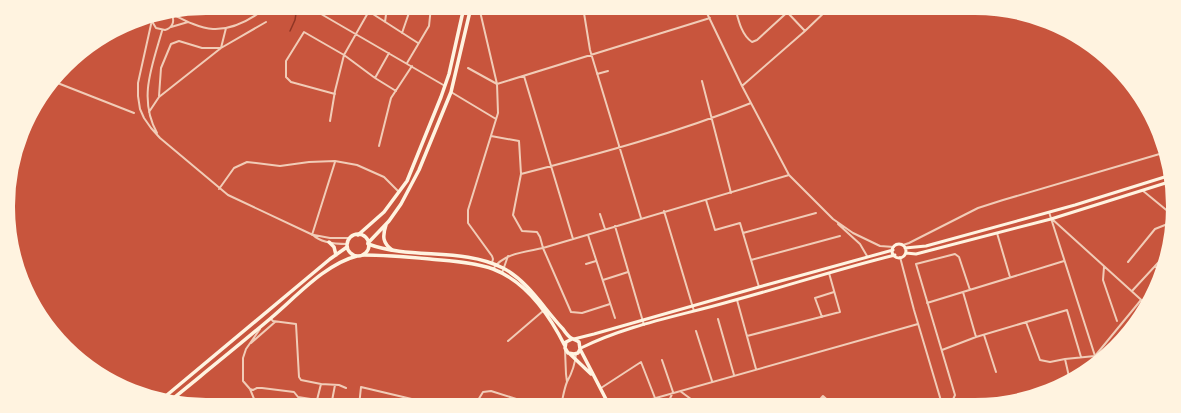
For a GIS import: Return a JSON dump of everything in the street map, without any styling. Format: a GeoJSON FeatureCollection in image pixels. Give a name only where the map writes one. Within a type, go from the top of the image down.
{"type":"FeatureCollection","features":[{"type":"Feature","properties":{"kind":"main road"},"geometry":{"type":"LineString","coordinates":[[167,395],[336,255],[347,245],[350,238],[358,235],[384,212],[399,193],[407,181],[445,86],[462,14]]}},
{"type":"Feature","properties":{"kind":"main road"},"geometry":{"type":"LineString","coordinates":[[363,255],[367,250],[368,244],[389,221],[411,187],[451,92],[469,14]]}},
{"type":"Feature","properties":{"kind":"main road"},"geometry":{"type":"LineString","coordinates":[[565,347],[568,340],[867,256],[893,248],[897,244],[904,246],[926,246],[1075,205],[1164,177]]}},
{"type":"Feature","properties":{"kind":"main road"},"geometry":{"type":"LineString","coordinates":[[570,354],[576,354],[580,348],[600,338],[644,325],[894,255],[900,257],[906,253],[916,254],[1051,219],[1165,183]]}},
{"type":"Feature","properties":{"kind":"main road"},"geometry":{"type":"LineString","coordinates":[[389,221],[383,237],[385,243],[392,250]]}},
{"type":"Feature","properties":{"kind":"main road"},"geometry":{"type":"LineString","coordinates":[[358,235],[363,236],[368,244],[392,250],[475,259],[504,269],[528,287],[558,324],[573,339],[579,342],[580,348],[606,399]]}},
{"type":"Feature","properties":{"kind":"main road"},"geometry":{"type":"LineString","coordinates":[[329,242],[334,247],[336,255]]}},
{"type":"Feature","properties":{"kind":"main road"},"geometry":{"type":"LineString","coordinates":[[347,245],[352,254],[356,256]]}},
{"type":"Feature","properties":{"kind":"main road"},"geometry":{"type":"LineString","coordinates":[[904,246],[906,253]]}},
{"type":"Feature","properties":{"kind":"main road"},"geometry":{"type":"LineString","coordinates":[[893,248],[894,255]]}},
{"type":"Feature","properties":{"kind":"main road"},"geometry":{"type":"LineString","coordinates":[[176,396],[331,267],[343,260],[363,255],[385,255],[450,261],[493,269],[502,273],[521,286],[555,327],[570,354],[595,378]]}},
{"type":"Feature","properties":{"kind":"street"},"geometry":{"type":"LineString","coordinates":[[177,17],[189,22],[213,29],[226,28],[245,22],[257,14]]}},
{"type":"Feature","properties":{"kind":"street"},"geometry":{"type":"LineString","coordinates":[[321,14],[445,86]]}},
{"type":"Feature","properties":{"kind":"street"},"geometry":{"type":"LineString","coordinates":[[330,121],[344,55],[367,14]]}},
{"type":"Feature","properties":{"kind":"street"},"geometry":{"type":"LineString","coordinates":[[373,14],[418,44]]}},
{"type":"Feature","properties":{"kind":"street"},"geometry":{"type":"LineString","coordinates":[[385,22],[386,14]]}},
{"type":"Feature","properties":{"kind":"street"},"geometry":{"type":"LineString","coordinates":[[402,33],[409,14]]}},
{"type":"Feature","properties":{"kind":"street"},"geometry":{"type":"LineString","coordinates":[[406,63],[429,26],[430,14]]}},
{"type":"Feature","properties":{"kind":"street"},"geometry":{"type":"LineString","coordinates":[[481,14],[497,84],[498,113],[468,210],[468,223],[494,259],[493,269]]}},
{"type":"Feature","properties":{"kind":"street"},"geometry":{"type":"LineString","coordinates":[[584,14],[597,74],[641,218]]}},
{"type":"Feature","properties":{"kind":"street"},"geometry":{"type":"LineString","coordinates":[[708,14],[742,86],[789,175],[860,244],[867,256]]}},
{"type":"Feature","properties":{"kind":"street"},"geometry":{"type":"LineString","coordinates":[[737,14],[744,33],[752,42],[757,40],[785,14]]}},
{"type":"Feature","properties":{"kind":"street"},"geometry":{"type":"LineString","coordinates":[[789,14],[805,31]]}},
{"type":"Feature","properties":{"kind":"street"},"geometry":{"type":"LineString","coordinates":[[742,86],[823,14]]}},
{"type":"Feature","properties":{"kind":"street"},"geometry":{"type":"LineString","coordinates":[[171,27],[174,21],[173,17]]}},
{"type":"Feature","properties":{"kind":"street"},"geometry":{"type":"LineString","coordinates":[[468,68],[497,84],[592,56],[710,18]]}},
{"type":"Feature","properties":{"kind":"street"},"geometry":{"type":"LineString","coordinates":[[151,22],[138,83],[138,96],[140,109],[144,118],[160,138],[228,195],[313,235],[316,238],[347,245]]}},
{"type":"Feature","properties":{"kind":"street"},"geometry":{"type":"LineString","coordinates":[[153,22],[154,26],[162,31]]}},
{"type":"Feature","properties":{"kind":"street"},"geometry":{"type":"LineString","coordinates":[[162,31],[189,22]]}},
{"type":"Feature","properties":{"kind":"street"},"geometry":{"type":"LineString","coordinates":[[149,112],[159,97],[221,48],[266,22]]}},
{"type":"Feature","properties":{"kind":"street"},"geometry":{"type":"LineString","coordinates":[[221,48],[226,28]]}},
{"type":"Feature","properties":{"kind":"street"},"geometry":{"type":"LineString","coordinates":[[160,138],[153,125],[149,112],[148,87],[162,31]]}},
{"type":"Feature","properties":{"kind":"street"},"geometry":{"type":"LineString","coordinates":[[335,94],[291,82],[286,77],[286,61],[304,32],[344,55],[375,78],[396,91]]}},
{"type":"Feature","properties":{"kind":"street"},"geometry":{"type":"LineString","coordinates":[[159,97],[161,68],[171,44],[179,41],[202,48],[221,48]]}},
{"type":"Feature","properties":{"kind":"street"},"geometry":{"type":"LineString","coordinates":[[375,78],[389,53]]}},
{"type":"Feature","properties":{"kind":"street"},"geometry":{"type":"LineString","coordinates":[[379,146],[391,98],[412,66]]}},
{"type":"Feature","properties":{"kind":"street"},"geometry":{"type":"LineString","coordinates":[[597,74],[608,70]]}},
{"type":"Feature","properties":{"kind":"street"},"geometry":{"type":"LineString","coordinates":[[524,76],[573,239]]}},
{"type":"Feature","properties":{"kind":"street"},"geometry":{"type":"LineString","coordinates":[[702,80],[731,193]]}},
{"type":"Feature","properties":{"kind":"street"},"geometry":{"type":"LineString","coordinates":[[59,84],[134,113]]}},
{"type":"Feature","properties":{"kind":"street"},"geometry":{"type":"LineString","coordinates":[[451,92],[496,119]]}},
{"type":"Feature","properties":{"kind":"street"},"geometry":{"type":"LineString","coordinates":[[521,174],[712,119],[751,103]]}},
{"type":"Feature","properties":{"kind":"street"},"geometry":{"type":"LineString","coordinates":[[491,136],[519,141],[521,174],[513,216],[522,231],[537,232],[571,312],[582,313],[610,304]]}},
{"type":"Feature","properties":{"kind":"street"},"geometry":{"type":"LineString","coordinates":[[904,246],[978,208],[1159,154]]}},
{"type":"Feature","properties":{"kind":"street"},"geometry":{"type":"LineString","coordinates":[[219,189],[234,168],[247,162],[280,166],[309,162],[335,161],[357,165],[384,176],[399,193]]}},
{"type":"Feature","properties":{"kind":"street"},"geometry":{"type":"LineString","coordinates":[[313,235],[335,161]]}},
{"type":"Feature","properties":{"kind":"street"},"geometry":{"type":"LineString","coordinates":[[494,265],[516,253],[543,248],[789,175]]}},
{"type":"Feature","properties":{"kind":"street"},"geometry":{"type":"LineString","coordinates":[[1142,190],[1167,211]]}},
{"type":"Feature","properties":{"kind":"street"},"geometry":{"type":"LineString","coordinates":[[706,200],[715,230],[740,223],[759,287]]}},
{"type":"Feature","properties":{"kind":"street"},"geometry":{"type":"LineString","coordinates":[[664,211],[694,311]]}},
{"type":"Feature","properties":{"kind":"street"},"geometry":{"type":"LineString","coordinates":[[1049,212],[1095,356]]}},
{"type":"Feature","properties":{"kind":"street"},"geometry":{"type":"LineString","coordinates":[[743,233],[816,213]]}},
{"type":"Feature","properties":{"kind":"street"},"geometry":{"type":"LineString","coordinates":[[600,214],[605,229]]}},
{"type":"Feature","properties":{"kind":"street"},"geometry":{"type":"LineString","coordinates":[[833,219],[853,233],[880,246],[893,248]]}},
{"type":"Feature","properties":{"kind":"street"},"geometry":{"type":"LineString","coordinates":[[1026,322],[1040,360],[1050,362],[1095,356],[1142,300],[1051,219]]}},
{"type":"Feature","properties":{"kind":"street"},"geometry":{"type":"LineString","coordinates":[[1128,262],[1155,229],[1166,225]]}},
{"type":"Feature","properties":{"kind":"street"},"geometry":{"type":"LineString","coordinates":[[615,226],[644,325]]}},
{"type":"Feature","properties":{"kind":"street"},"geometry":{"type":"LineString","coordinates":[[997,232],[1010,277]]}},
{"type":"Feature","properties":{"kind":"street"},"geometry":{"type":"LineString","coordinates":[[313,235],[330,238],[350,238]]}},
{"type":"Feature","properties":{"kind":"street"},"geometry":{"type":"LineString","coordinates":[[588,235],[615,318]]}},
{"type":"Feature","properties":{"kind":"street"},"geometry":{"type":"LineString","coordinates":[[751,260],[840,236]]}},
{"type":"Feature","properties":{"kind":"street"},"geometry":{"type":"LineString","coordinates":[[953,399],[955,395],[916,264],[955,254],[959,257],[970,290]]}},
{"type":"Feature","properties":{"kind":"street"},"geometry":{"type":"LineString","coordinates":[[502,273],[508,256]]}},
{"type":"Feature","properties":{"kind":"street"},"geometry":{"type":"LineString","coordinates":[[900,257],[940,399]]}},
{"type":"Feature","properties":{"kind":"street"},"geometry":{"type":"LineString","coordinates":[[586,264],[597,261]]}},
{"type":"Feature","properties":{"kind":"street"},"geometry":{"type":"LineString","coordinates":[[928,303],[1064,261]]}},
{"type":"Feature","properties":{"kind":"street"},"geometry":{"type":"LineString","coordinates":[[1132,292],[1158,262]]}},
{"type":"Feature","properties":{"kind":"street"},"geometry":{"type":"LineString","coordinates":[[1104,266],[1103,280],[1117,321]]}},
{"type":"Feature","properties":{"kind":"street"},"geometry":{"type":"LineString","coordinates":[[603,280],[628,272]]}},
{"type":"Feature","properties":{"kind":"street"},"geometry":{"type":"LineString","coordinates":[[747,336],[840,312],[829,273]]}},
{"type":"Feature","properties":{"kind":"street"},"geometry":{"type":"LineString","coordinates":[[822,317],[815,298],[834,292]]}},
{"type":"Feature","properties":{"kind":"street"},"geometry":{"type":"LineString","coordinates":[[963,292],[976,337]]}},
{"type":"Feature","properties":{"kind":"street"},"geometry":{"type":"LineString","coordinates":[[737,300],[756,369]]}},
{"type":"Feature","properties":{"kind":"street"},"geometry":{"type":"LineString","coordinates":[[942,350],[976,337],[1067,310],[1082,358]]}},
{"type":"Feature","properties":{"kind":"street"},"geometry":{"type":"LineString","coordinates":[[508,341],[543,311]]}},
{"type":"Feature","properties":{"kind":"street"},"geometry":{"type":"LineString","coordinates":[[270,319],[275,322],[296,324],[299,377],[301,380],[346,388]]}},
{"type":"Feature","properties":{"kind":"street"},"geometry":{"type":"LineString","coordinates":[[718,319],[734,375]]}},
{"type":"Feature","properties":{"kind":"street"},"geometry":{"type":"LineString","coordinates":[[248,346],[275,322]]}},
{"type":"Feature","properties":{"kind":"street"},"geometry":{"type":"LineString","coordinates":[[652,399],[918,324]]}},
{"type":"Feature","properties":{"kind":"street"},"geometry":{"type":"LineString","coordinates":[[254,399],[250,389],[243,381],[243,358],[248,346],[263,325]]}},
{"type":"Feature","properties":{"kind":"street"},"geometry":{"type":"LineString","coordinates":[[696,331],[712,381]]}},
{"type":"Feature","properties":{"kind":"street"},"geometry":{"type":"LineString","coordinates":[[984,335],[996,372]]}},
{"type":"Feature","properties":{"kind":"street"},"geometry":{"type":"LineString","coordinates":[[563,399],[567,382],[565,347]]}},
{"type":"Feature","properties":{"kind":"street"},"geometry":{"type":"LineString","coordinates":[[567,382],[571,376],[576,354]]}},
{"type":"Feature","properties":{"kind":"street"},"geometry":{"type":"LineString","coordinates":[[1065,359],[1068,374]]}},
{"type":"Feature","properties":{"kind":"street"},"geometry":{"type":"LineString","coordinates":[[662,360],[673,392],[670,399]]}},
{"type":"Feature","properties":{"kind":"street"},"geometry":{"type":"LineString","coordinates":[[600,388],[641,362],[655,398]]}},
{"type":"Feature","properties":{"kind":"street"},"geometry":{"type":"LineString","coordinates":[[318,399],[321,384]]}},
{"type":"Feature","properties":{"kind":"street"},"geometry":{"type":"LineString","coordinates":[[332,399],[335,385]]}},
{"type":"Feature","properties":{"kind":"street"},"geometry":{"type":"LineString","coordinates":[[360,399],[361,387],[409,399]]}},
{"type":"Feature","properties":{"kind":"street"},"geometry":{"type":"LineString","coordinates":[[250,389],[253,390],[262,388],[294,392],[298,396],[313,399]]}},
{"type":"Feature","properties":{"kind":"street"},"geometry":{"type":"LineString","coordinates":[[479,399],[483,392],[491,391],[516,399]]}},
{"type":"Feature","properties":{"kind":"street"},"geometry":{"type":"LineString","coordinates":[[680,391],[690,399]]}},
{"type":"Feature","properties":{"kind":"waterway"},"geometry":{"type":"LineString","coordinates":[[290,31],[296,14]]}}]}
